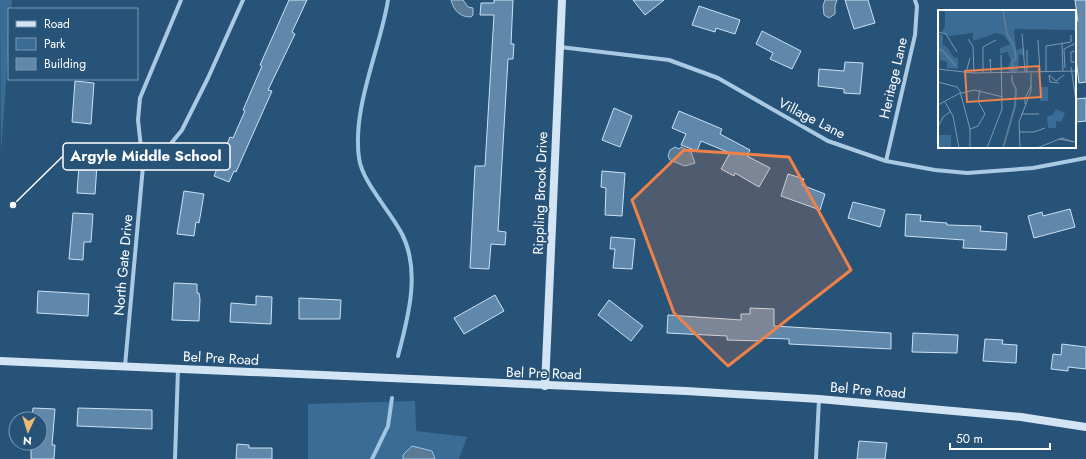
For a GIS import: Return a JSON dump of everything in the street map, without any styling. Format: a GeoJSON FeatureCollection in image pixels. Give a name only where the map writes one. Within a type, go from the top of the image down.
{"type":"FeatureCollection","features":[{"type":"Feature","properties":{"kind":"main road","name":"Rippling Brook Drive"},"geometry":{"type":"LineString","coordinates":[[545,386],[562,0]]}},
{"type":"Feature","properties":{"kind":"main road","name":"Bel Pre Road"},"geometry":{"type":"LineString","coordinates":[[0,361],[686,391],[819,399],[1021,417],[1086,427]]}},
{"type":"Feature","properties":{"kind":"street","name":"North Gate Drive"},"geometry":{"type":"LineString","coordinates":[[125,367],[143,166],[138,120],[140,98],[181,0]]}},
{"type":"Feature","properties":{"kind":"street"},"geometry":{"type":"LineString","coordinates":[[143,166],[164,152],[182,130],[208,78],[243,0]]}},
{"type":"Feature","properties":{"kind":"street","name":"Heritage Lane"},"geometry":{"type":"LineString","coordinates":[[886,161],[915,35],[917,6],[915,0]]}},
{"type":"Feature","properties":{"kind":"street","name":"Village Lane"},"geometry":{"type":"LineString","coordinates":[[559,47],[668,60],[718,78],[828,142],[886,161],[934,170],[967,173],[1033,168],[1086,158]]}},
{"type":"Feature","properties":{"kind":"street"},"geometry":{"type":"LineString","coordinates":[[175,459],[178,369]]}},
{"type":"Feature","properties":{"kind":"street"},"geometry":{"type":"LineString","coordinates":[[816,459],[819,399]]}},
{"type":"Feature","properties":{"kind":"highlighted area"},"geometry":{"type":"Polygon","coordinates":[[[684,150],[789,157],[851,270],[728,366],[674,313],[632,200],[684,150]]]}},
{"type":"Feature","properties":{"kind":"green space"},"geometry":{"type":"Polygon","coordinates":[[[0,0],[12,0],[11,8],[8,8],[8,56],[1,152],[0,0]]]}},
{"type":"Feature","properties":{"kind":"green space"},"geometry":{"type":"Polygon","coordinates":[[[415,401],[416,431],[467,437],[459,459],[308,459],[308,404],[415,401]]]}},
{"type":"Feature","properties":{"kind":"shaded area"},"geometry":{"type":"Polygon","coordinates":[[[451,0],[463,0],[468,7],[473,8],[473,15],[471,17],[467,17],[458,13],[451,0]]]}},
{"type":"Feature","properties":{"kind":"shaded area"},"geometry":{"type":"Polygon","coordinates":[[[825,0],[837,0],[835,14],[829,18],[824,15],[823,6],[825,0]]]}},
{"type":"Feature","properties":{"kind":"shaded area"},"geometry":{"type":"Polygon","coordinates":[[[675,147],[679,149],[681,147],[691,152],[695,163],[685,166],[670,160],[668,156],[670,150],[675,147]]]}},
{"type":"Feature","properties":{"kind":"shaded area"},"geometry":{"type":"Polygon","coordinates":[[[412,446],[432,451],[435,459],[403,459],[403,455],[412,446]]]}},
{"type":"Feature","properties":{"kind":"building"},"geometry":{"type":"Polygon","coordinates":[[[289,0],[307,0],[292,32],[295,34],[268,90],[272,91],[236,172],[234,171],[229,182],[214,176],[230,137],[233,138],[245,111],[243,110],[262,66],[260,65],[289,0]]]}},
{"type":"Feature","properties":{"kind":"building"},"geometry":{"type":"Polygon","coordinates":[[[494,0],[513,0],[511,44],[514,44],[513,59],[508,59],[498,231],[506,232],[505,245],[491,244],[489,269],[470,268],[475,166],[485,166],[494,15],[480,15],[481,3],[494,3],[494,0]]]}},
{"type":"Feature","properties":{"kind":"building"},"geometry":{"type":"Polygon","coordinates":[[[633,0],[664,0],[645,15],[633,0]]]}},
{"type":"Feature","properties":{"kind":"building"},"geometry":{"type":"Polygon","coordinates":[[[845,0],[868,0],[875,23],[854,29],[845,0]]]}},
{"type":"Feature","properties":{"kind":"building"},"geometry":{"type":"Polygon","coordinates":[[[1075,0],[1086,0],[1086,82],[1079,83],[1076,59],[1076,22],[1078,21],[1075,0]]]}},
{"type":"Feature","properties":{"kind":"building"},"geometry":{"type":"Polygon","coordinates":[[[699,6],[740,20],[735,34],[716,28],[715,32],[692,25],[699,6]]]}},
{"type":"Feature","properties":{"kind":"building"},"geometry":{"type":"Polygon","coordinates":[[[762,31],[801,51],[792,69],[770,59],[773,53],[756,44],[762,31]]]}},
{"type":"Feature","properties":{"kind":"building"},"geometry":{"type":"Polygon","coordinates":[[[845,62],[863,63],[860,94],[844,93],[844,89],[818,86],[819,69],[844,71],[845,62]]]}},
{"type":"Feature","properties":{"kind":"building"},"geometry":{"type":"Polygon","coordinates":[[[75,81],[94,83],[91,124],[72,122],[75,81]]]}},
{"type":"Feature","properties":{"kind":"building"},"geometry":{"type":"Polygon","coordinates":[[[1086,98],[1086,121],[1076,122],[1076,99],[1086,98]]]}},
{"type":"Feature","properties":{"kind":"building"},"geometry":{"type":"Polygon","coordinates":[[[614,108],[632,116],[620,147],[602,140],[614,108]]]}},
{"type":"Feature","properties":{"kind":"building"},"geometry":{"type":"Polygon","coordinates":[[[679,111],[722,129],[720,134],[750,150],[747,156],[770,168],[759,187],[735,173],[734,176],[721,169],[730,153],[701,141],[697,151],[681,145],[686,134],[672,128],[679,111]]]}},
{"type":"Feature","properties":{"kind":"building"},"geometry":{"type":"Polygon","coordinates":[[[80,150],[98,151],[95,194],[77,193],[80,150]]]}},
{"type":"Feature","properties":{"kind":"building"},"geometry":{"type":"Polygon","coordinates":[[[602,171],[625,173],[622,216],[605,215],[606,188],[601,187],[602,171]]]}},
{"type":"Feature","properties":{"kind":"building"},"geometry":{"type":"Polygon","coordinates":[[[788,174],[804,179],[802,185],[825,194],[820,210],[781,196],[788,174]]]}},
{"type":"Feature","properties":{"kind":"building"},"geometry":{"type":"Polygon","coordinates":[[[184,191],[204,194],[199,223],[196,222],[194,236],[177,234],[184,191]]]}},
{"type":"Feature","properties":{"kind":"building"},"geometry":{"type":"Polygon","coordinates":[[[853,202],[885,210],[880,227],[848,218],[853,202]]]}},
{"type":"Feature","properties":{"kind":"building"},"geometry":{"type":"Polygon","coordinates":[[[1070,209],[1075,227],[1034,238],[1028,216],[1042,212],[1043,216],[1070,209]]]}},
{"type":"Feature","properties":{"kind":"building"},"geometry":{"type":"Polygon","coordinates":[[[73,213],[93,214],[91,242],[84,242],[83,260],[69,259],[73,213]]]}},
{"type":"Feature","properties":{"kind":"building"},"geometry":{"type":"Polygon","coordinates":[[[906,214],[921,215],[920,221],[947,223],[947,225],[981,226],[980,231],[1007,233],[1006,250],[963,248],[964,240],[905,236],[906,214]]]}},
{"type":"Feature","properties":{"kind":"building"},"geometry":{"type":"Polygon","coordinates":[[[611,237],[635,239],[632,269],[613,268],[615,249],[610,249],[611,237]]]}},
{"type":"Feature","properties":{"kind":"building"},"geometry":{"type":"Polygon","coordinates":[[[174,283],[197,284],[197,293],[199,293],[200,299],[199,321],[172,320],[174,283]]]}},
{"type":"Feature","properties":{"kind":"building"},"geometry":{"type":"Polygon","coordinates":[[[38,291],[89,294],[88,316],[37,313],[38,291]]]}},
{"type":"Feature","properties":{"kind":"building"},"geometry":{"type":"Polygon","coordinates":[[[495,295],[504,311],[464,334],[454,318],[495,295]]]}},
{"type":"Feature","properties":{"kind":"building"},"geometry":{"type":"Polygon","coordinates":[[[256,296],[272,297],[271,324],[230,322],[231,303],[256,305],[256,296]]]}},
{"type":"Feature","properties":{"kind":"building"},"geometry":{"type":"Polygon","coordinates":[[[299,298],[341,300],[340,319],[299,319],[299,298]]]}},
{"type":"Feature","properties":{"kind":"building"},"geometry":{"type":"Polygon","coordinates":[[[609,300],[643,326],[631,341],[598,315],[609,300]]]}},
{"type":"Feature","properties":{"kind":"building"},"geometry":{"type":"Polygon","coordinates":[[[750,308],[774,309],[774,326],[891,333],[891,349],[789,344],[789,339],[762,338],[762,341],[727,340],[727,336],[667,333],[668,315],[741,320],[741,314],[750,314],[750,308]]]}},
{"type":"Feature","properties":{"kind":"building"},"geometry":{"type":"Polygon","coordinates":[[[913,333],[958,335],[957,353],[912,352],[913,333]]]}},
{"type":"Feature","properties":{"kind":"building"},"geometry":{"type":"Polygon","coordinates":[[[985,339],[1003,340],[1002,344],[1017,345],[1016,363],[983,361],[985,339]]]}},
{"type":"Feature","properties":{"kind":"building"},"geometry":{"type":"Polygon","coordinates":[[[1062,344],[1086,347],[1086,369],[1068,367],[1068,371],[1051,369],[1053,354],[1061,355],[1062,344]]]}},
{"type":"Feature","properties":{"kind":"building"},"geometry":{"type":"Polygon","coordinates":[[[33,408],[55,409],[52,445],[55,445],[54,459],[31,459],[31,451],[48,451],[48,411],[33,411],[33,408]]]}},
{"type":"Feature","properties":{"kind":"building"},"geometry":{"type":"Polygon","coordinates":[[[78,408],[152,410],[152,429],[77,426],[78,408]]]}},
{"type":"Feature","properties":{"kind":"building"},"geometry":{"type":"Polygon","coordinates":[[[859,441],[887,443],[885,459],[857,459],[859,441]]]}},
{"type":"Feature","properties":{"kind":"building"},"geometry":{"type":"Polygon","coordinates":[[[237,444],[249,445],[249,448],[272,448],[272,459],[236,459],[237,444]]]}},
{"type":"Feature","properties":{"kind":"waterway"},"geometry":{"type":"LineString","coordinates":[[388,0],[363,99],[359,119],[358,139],[359,158],[365,177],[402,234],[408,248],[411,263],[412,279],[409,310],[398,356]]}},
{"type":"Feature","properties":{"kind":"waterway"},"geometry":{"type":"LineString","coordinates":[[372,459],[388,426],[392,398]]}},
{"type":"Feature","properties":{"kind":"place","name":"Argyle Middle School"},"geometry":{"type":"Point","coordinates":[13,205]}}]}
